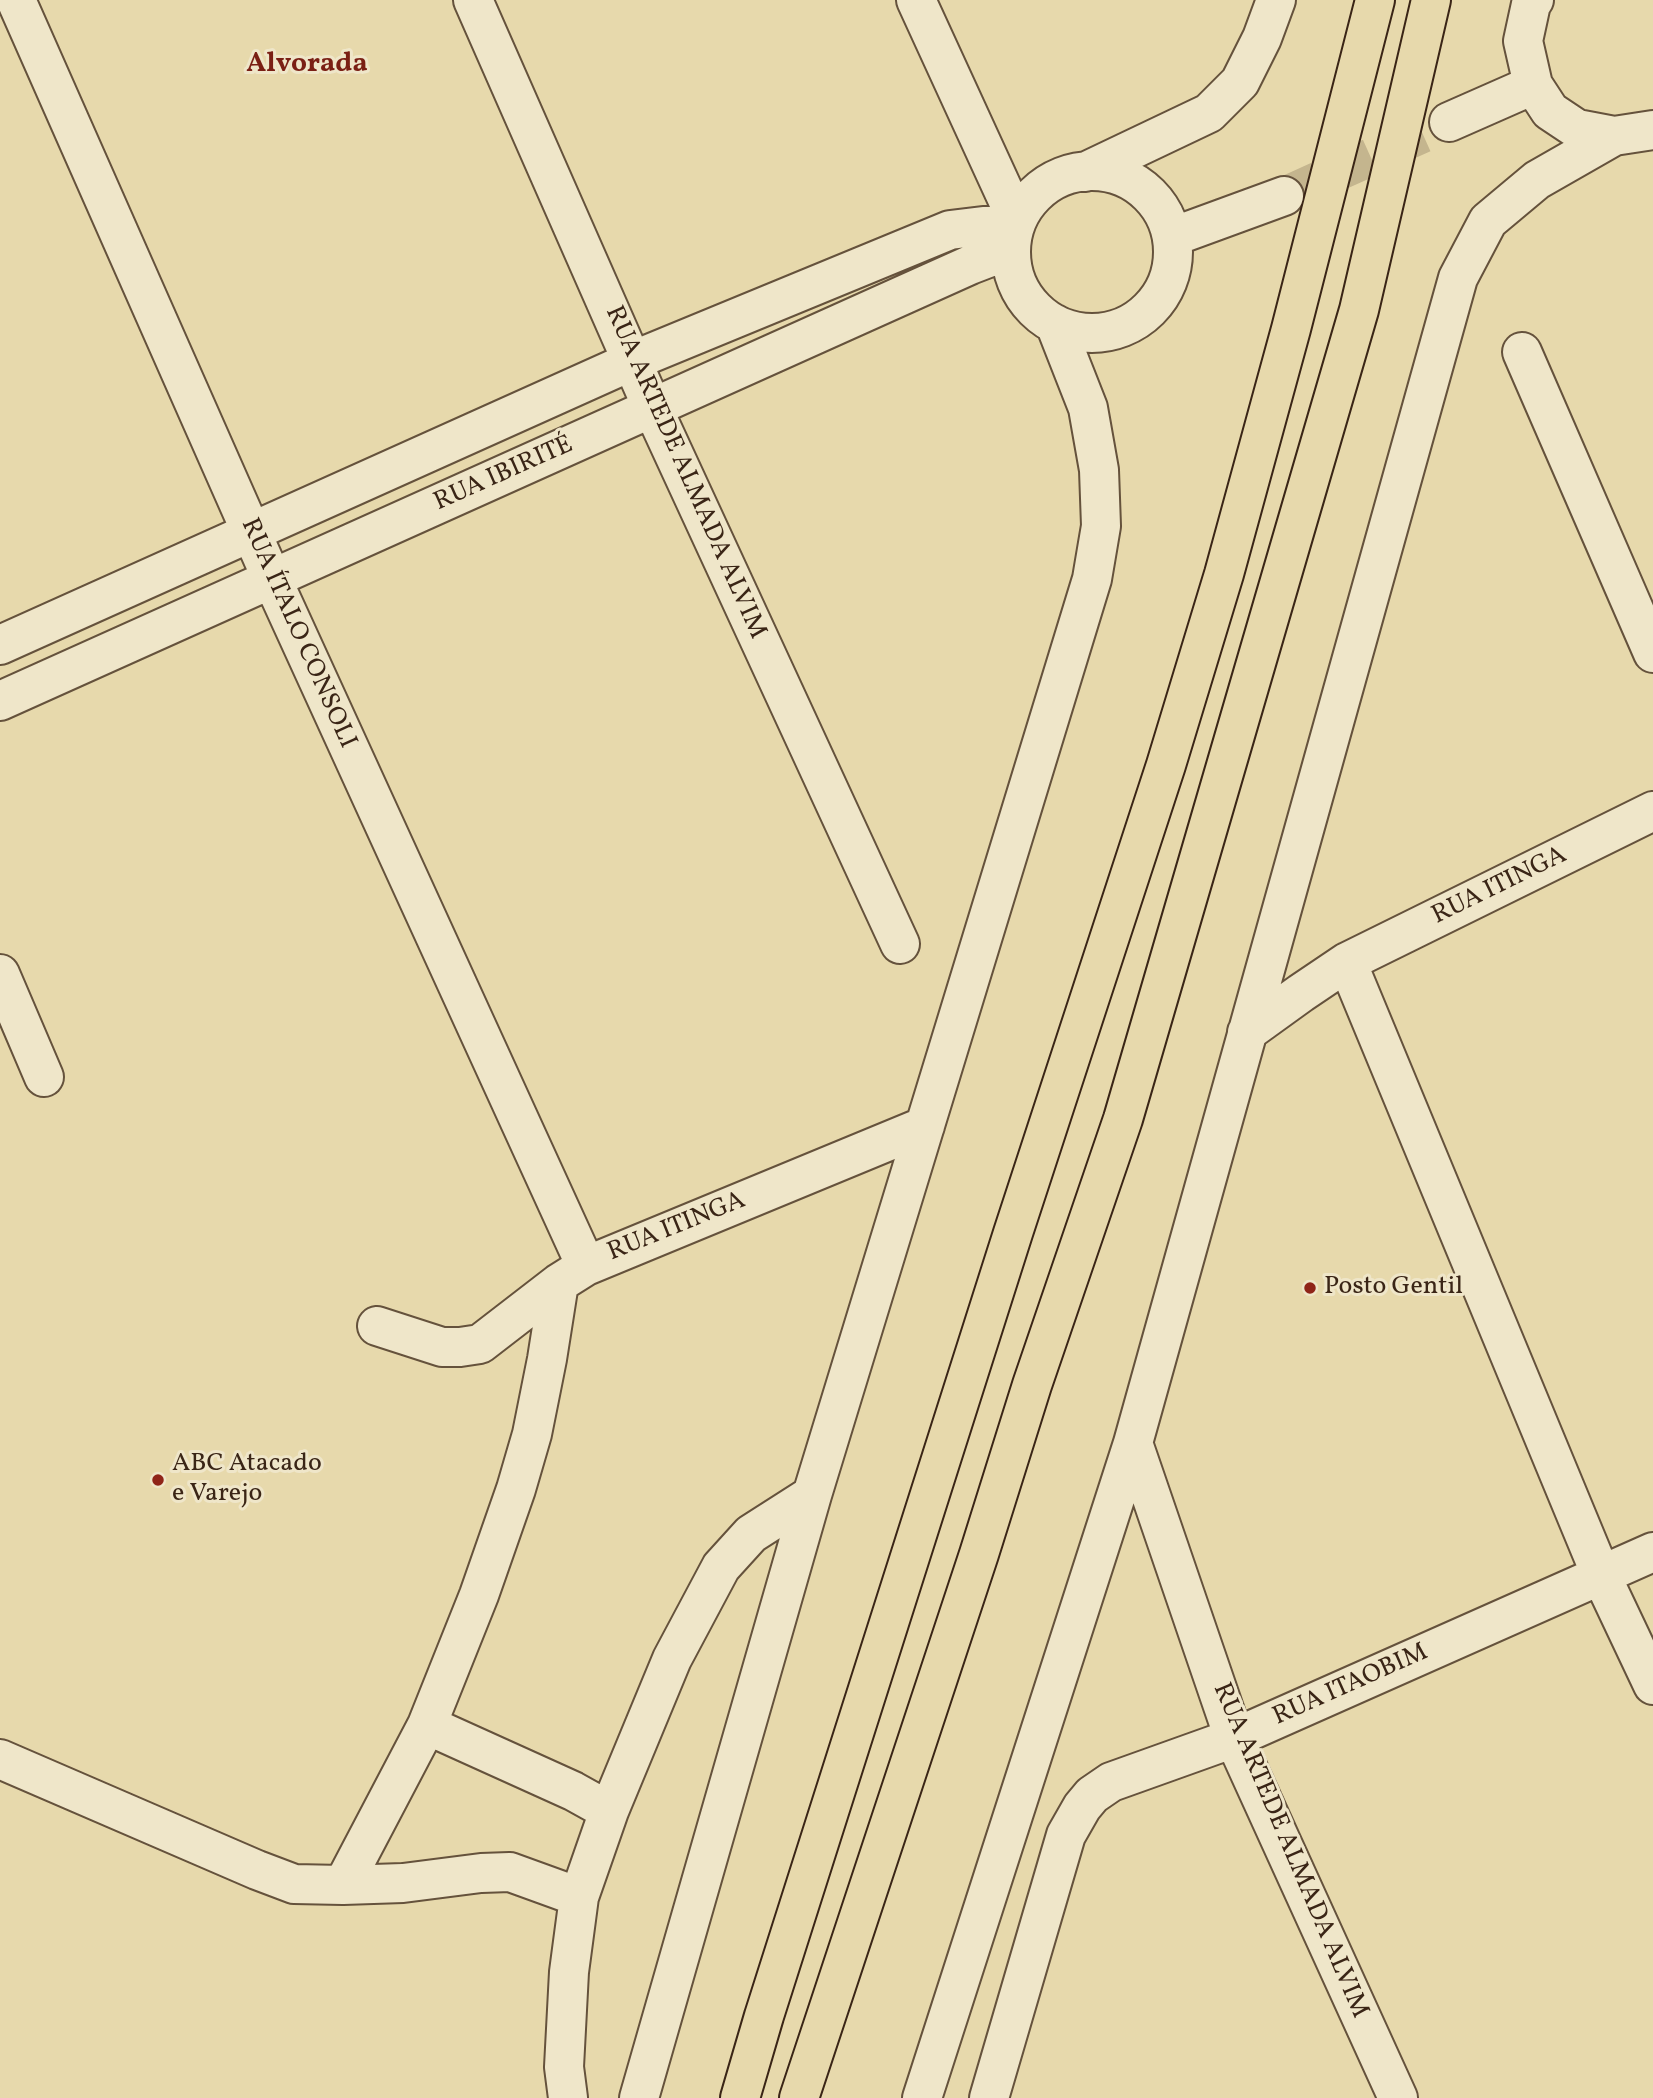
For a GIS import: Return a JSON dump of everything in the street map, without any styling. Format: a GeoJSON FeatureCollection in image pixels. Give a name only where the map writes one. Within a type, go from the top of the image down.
{"type":"FeatureCollection","features":[{"type":"Feature","properties":{"kind":"highway"},"geometry":{"type":"LineString","coordinates":[[740,2098],[764,2015],[1009,1246],[1178,727],[1224,574],[1291,330],[1375,0]]}},
{"type":"Feature","properties":{"kind":"highway"},"geometry":{"type":"LineString","coordinates":[[799,2098],[979,1554],[1032,1385],[1123,1119],[1359,310],[1431,0]]}},
{"type":"Feature","properties":{"kind":"street","name":"RUA ÍTALO CONSOLI"},"geometry":{"type":"LineString","coordinates":[[16,0],[272,579],[572,1274]]}},
{"type":"Feature","properties":{"kind":"street","name":"RUA ARTEDE ALMADA ALVIM"},"geometry":{"type":"LineString","coordinates":[[473,0],[653,409],[900,944]]}},
{"type":"Feature","properties":{"kind":"street"},"geometry":{"type":"LineString","coordinates":[[916,0],[1013,231]]}},
{"type":"Feature","properties":{"kind":"street"},"geometry":{"type":"LineString","coordinates":[[1085,172],[1109,173],[1132,181],[1151,195],[1164,215],[1172,237],[1174,260],[1169,283],[1158,303],[1142,319],[1099,332],[1076,331],[1055,324],[1037,312],[1022,294],[1012,273],[1013,231],[1026,201],[1040,187],[1085,172],[1209,113],[1240,82],[1262,38],[1276,0]]}},
{"type":"Feature","properties":{"kind":"street"},"geometry":{"type":"LineString","coordinates":[[1534,0],[1523,41],[1533,85],[1550,111],[1577,129],[1614,136],[1653,131]]}},
{"type":"Feature","properties":{"kind":"street"},"geometry":{"type":"LineString","coordinates":[[1450,122],[1533,85]]}},
{"type":"Feature","properties":{"kind":"street"},"geometry":{"type":"LineString","coordinates":[[922,2098],[1133,1443],[1458,278],[1488,220],[1537,180],[1614,136]]}},
{"type":"Feature","properties":{"kind":"street"},"geometry":{"type":"LineString","coordinates":[[1172,237],[1284,196]]}},
{"type":"Feature","properties":{"kind":"street","name":"RUA IBIRITÉ"},"geometry":{"type":"LineString","coordinates":[[0,645],[632,361],[950,230],[984,226],[1013,231]]}},
{"type":"Feature","properties":{"kind":"street","name":"RUA IBIRITÉ"},"geometry":{"type":"LineString","coordinates":[[0,701],[970,265],[1013,231]]}},
{"type":"Feature","properties":{"kind":"street"},"geometry":{"type":"LineString","coordinates":[[639,2098],[812,1495],[1092,579],[1101,526],[1099,470],[1088,408],[1055,324]]}},
{"type":"Feature","properties":{"kind":"street"},"geometry":{"type":"LineString","coordinates":[[1522,352],[1653,653]]}},
{"type":"Feature","properties":{"kind":"street","name":"RUA ITINGA"},"geometry":{"type":"LineString","coordinates":[[1247,1032],[1347,962],[1653,811]]}},
{"type":"Feature","properties":{"kind":"street"},"geometry":{"type":"LineString","coordinates":[[1347,962],[1601,1575],[1653,1685]]}},
{"type":"Feature","properties":{"kind":"street"},"geometry":{"type":"LineString","coordinates":[[0,974],[44,1077]]}},
{"type":"Feature","properties":{"kind":"street","name":"RUA ITINGA"},"geometry":{"type":"LineString","coordinates":[[377,1326],[442,1347],[480,1344],[572,1274],[925,1126]]}},
{"type":"Feature","properties":{"kind":"street"},"geometry":{"type":"LineString","coordinates":[[343,1885],[427,1725],[475,1607],[516,1489],[547,1359],[572,1274]]}},
{"type":"Feature","properties":{"kind":"street","name":"RUA ARTEDE ALMADA ALVIM"},"geometry":{"type":"LineString","coordinates":[[1133,1443],[1234,1738],[1398,2098]]}},
{"type":"Feature","properties":{"kind":"street"},"geometry":{"type":"LineString","coordinates":[[568,2098],[564,2067],[569,1972],[579,1896],[609,1811],[672,1659],[721,1567],[751,1534],[812,1495]]}},
{"type":"Feature","properties":{"kind":"street","name":"RUA ITAOBIM"},"geometry":{"type":"LineString","coordinates":[[989,2098],[1066,1835],[1092,1795],[1111,1782],[1234,1738],[1653,1552]]}},
{"type":"Feature","properties":{"kind":"street"},"geometry":{"type":"LineString","coordinates":[[427,1725],[573,1791],[609,1811]]}},
{"type":"Feature","properties":{"kind":"street"},"geometry":{"type":"LineString","coordinates":[[0,1759],[294,1884],[403,1883],[510,1872],[579,1896]]}},
{"type":"Feature","properties":{"kind":"tunnel"},"geometry":{"type":"LineString","coordinates":[[1284,196],[1449,122]]}},
{"type":"Feature","properties":{"kind":"place","name":"Posto Gentil"},"geometry":{"type":"Point","coordinates":[1310,1288]}},
{"type":"Feature","properties":{"kind":"place","name":"ABC Atacado e Varejo"},"geometry":{"type":"Point","coordinates":[158,1480]}},
{"type":"Feature","properties":{"kind":"district","name":"Alvorada"},"geometry":{"type":"Point","coordinates":[307,66]}}]}
